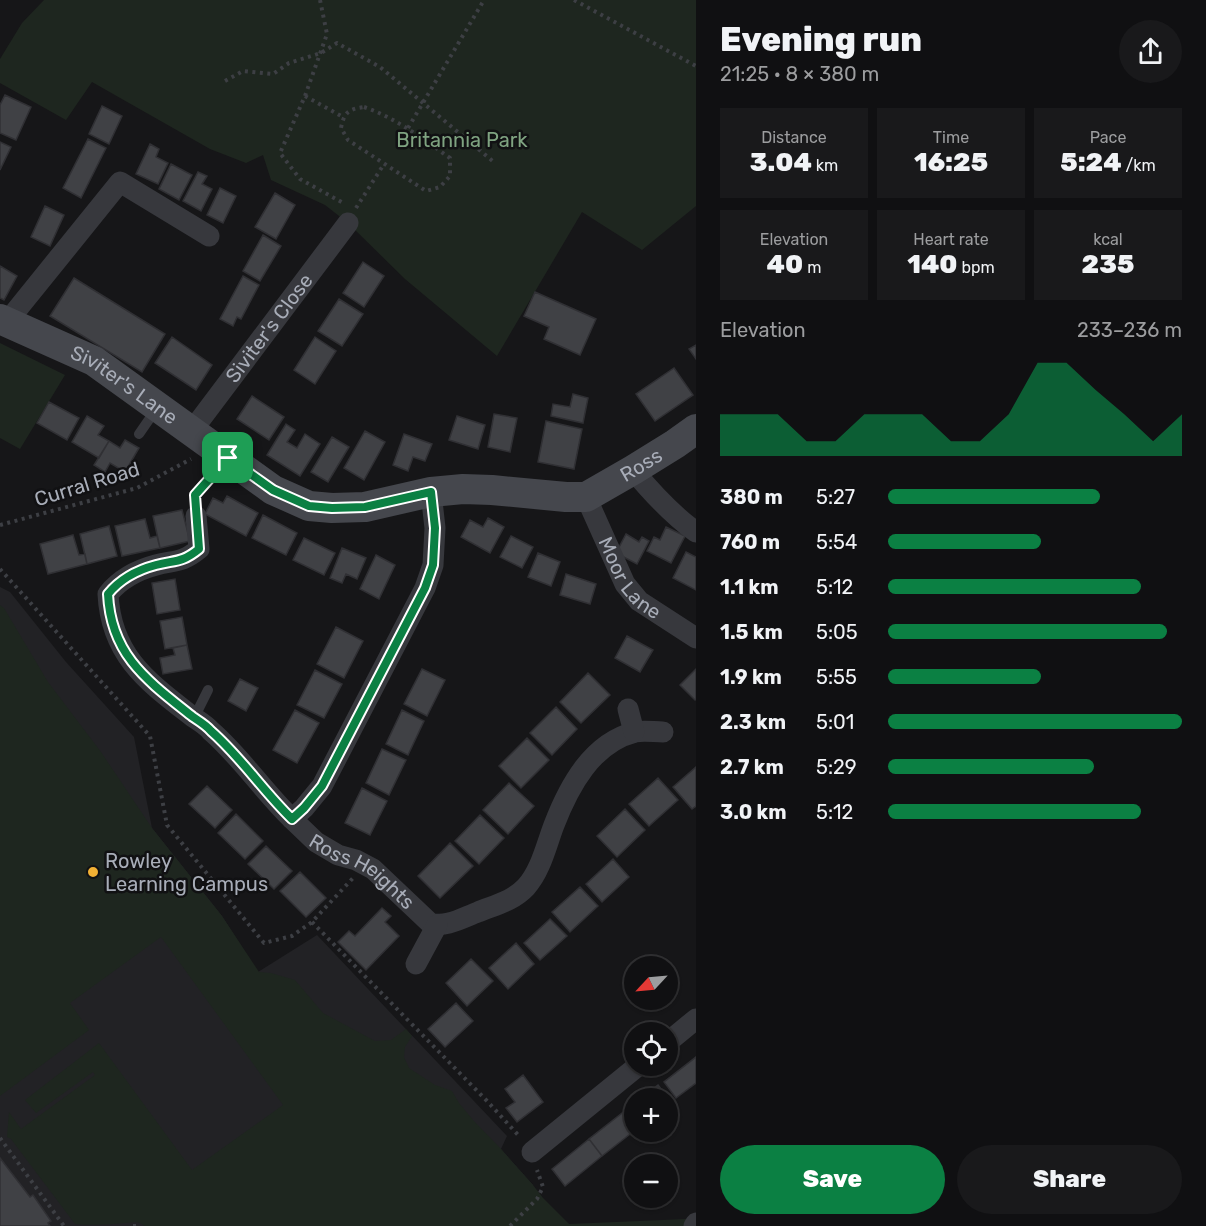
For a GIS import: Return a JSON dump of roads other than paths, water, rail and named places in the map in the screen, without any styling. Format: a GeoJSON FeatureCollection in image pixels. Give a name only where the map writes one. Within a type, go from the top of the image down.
{"type":"FeatureCollection","features":[{"type":"Feature","properties":{"kind":"street"},"geometry":{"type":"LineString","coordinates":[[3,320],[120,182],[209,236]]}},
{"type":"Feature","properties":{"kind":"street","name":"Siviter's Close"},"geometry":{"type":"LineString","coordinates":[[211,446],[348,223]]}},
{"type":"Feature","properties":{"kind":"street","name":"Siviter's Lane"},"geometry":{"type":"LineString","coordinates":[[3,320],[94,361],[273,490],[309,506],[365,507],[431,492],[472,489],[586,497]]}},
{"type":"Feature","properties":{"kind":"street","name":"Ross"},"geometry":{"type":"LineString","coordinates":[[586,497],[696,429]]}},
{"type":"Feature","properties":{"kind":"street"},"geometry":{"type":"LineString","coordinates":[[633,470],[659,501],[692,524]]}},
{"type":"Feature","properties":{"kind":"street","name":"Ross Heights"},"geometry":{"type":"LineString","coordinates":[[431,492],[435,528],[433,565],[425,588],[322,786],[292,819],[316,842],[338,855],[356,860],[373,869],[430,923],[437,925]]}},
{"type":"Feature","properties":{"kind":"street","name":"Moor Lane"},"geometry":{"type":"LineString","coordinates":[[586,497],[625,584],[639,601],[696,638]]}},
{"type":"Feature","properties":{"kind":"street"},"geometry":{"type":"LineString","coordinates":[[196,516],[199,549],[181,561],[158,564],[126,577],[108,594],[110,616],[122,649],[148,681],[211,730],[292,819]]}},
{"type":"Feature","properties":{"kind":"street"},"geometry":{"type":"LineString","coordinates":[[628,709],[634,732]]}},
{"type":"Feature","properties":{"kind":"street"},"geometry":{"type":"LineString","coordinates":[[416,964],[437,925],[450,923],[515,897],[531,881],[539,867],[565,799],[579,774],[598,751],[613,741],[634,732],[663,732]]}},
{"type":"Feature","properties":{"kind":"street"},"geometry":{"type":"LineString","coordinates":[[678,1034],[696,1019]]}},
{"type":"Feature","properties":{"kind":"street"},"geometry":{"type":"LineString","coordinates":[[532,1152],[625,1076]]}},
{"type":"Feature","properties":{"kind":"lane"},"geometry":{"type":"LineString","coordinates":[[139,434],[157,407]]}},
{"type":"Feature","properties":{"kind":"lane"},"geometry":{"type":"LineString","coordinates":[[194,718],[208,690]]}},
{"type":"Feature","properties":{"kind":"place","name":"Rowley Learning Campus"},"geometry":{"type":"Point","coordinates":[93,872]}},
{"type":"Feature","properties":{"kind":"park label","name":"Britannia Park"},"geometry":{"type":"Point","coordinates":[462,140]}}]}
